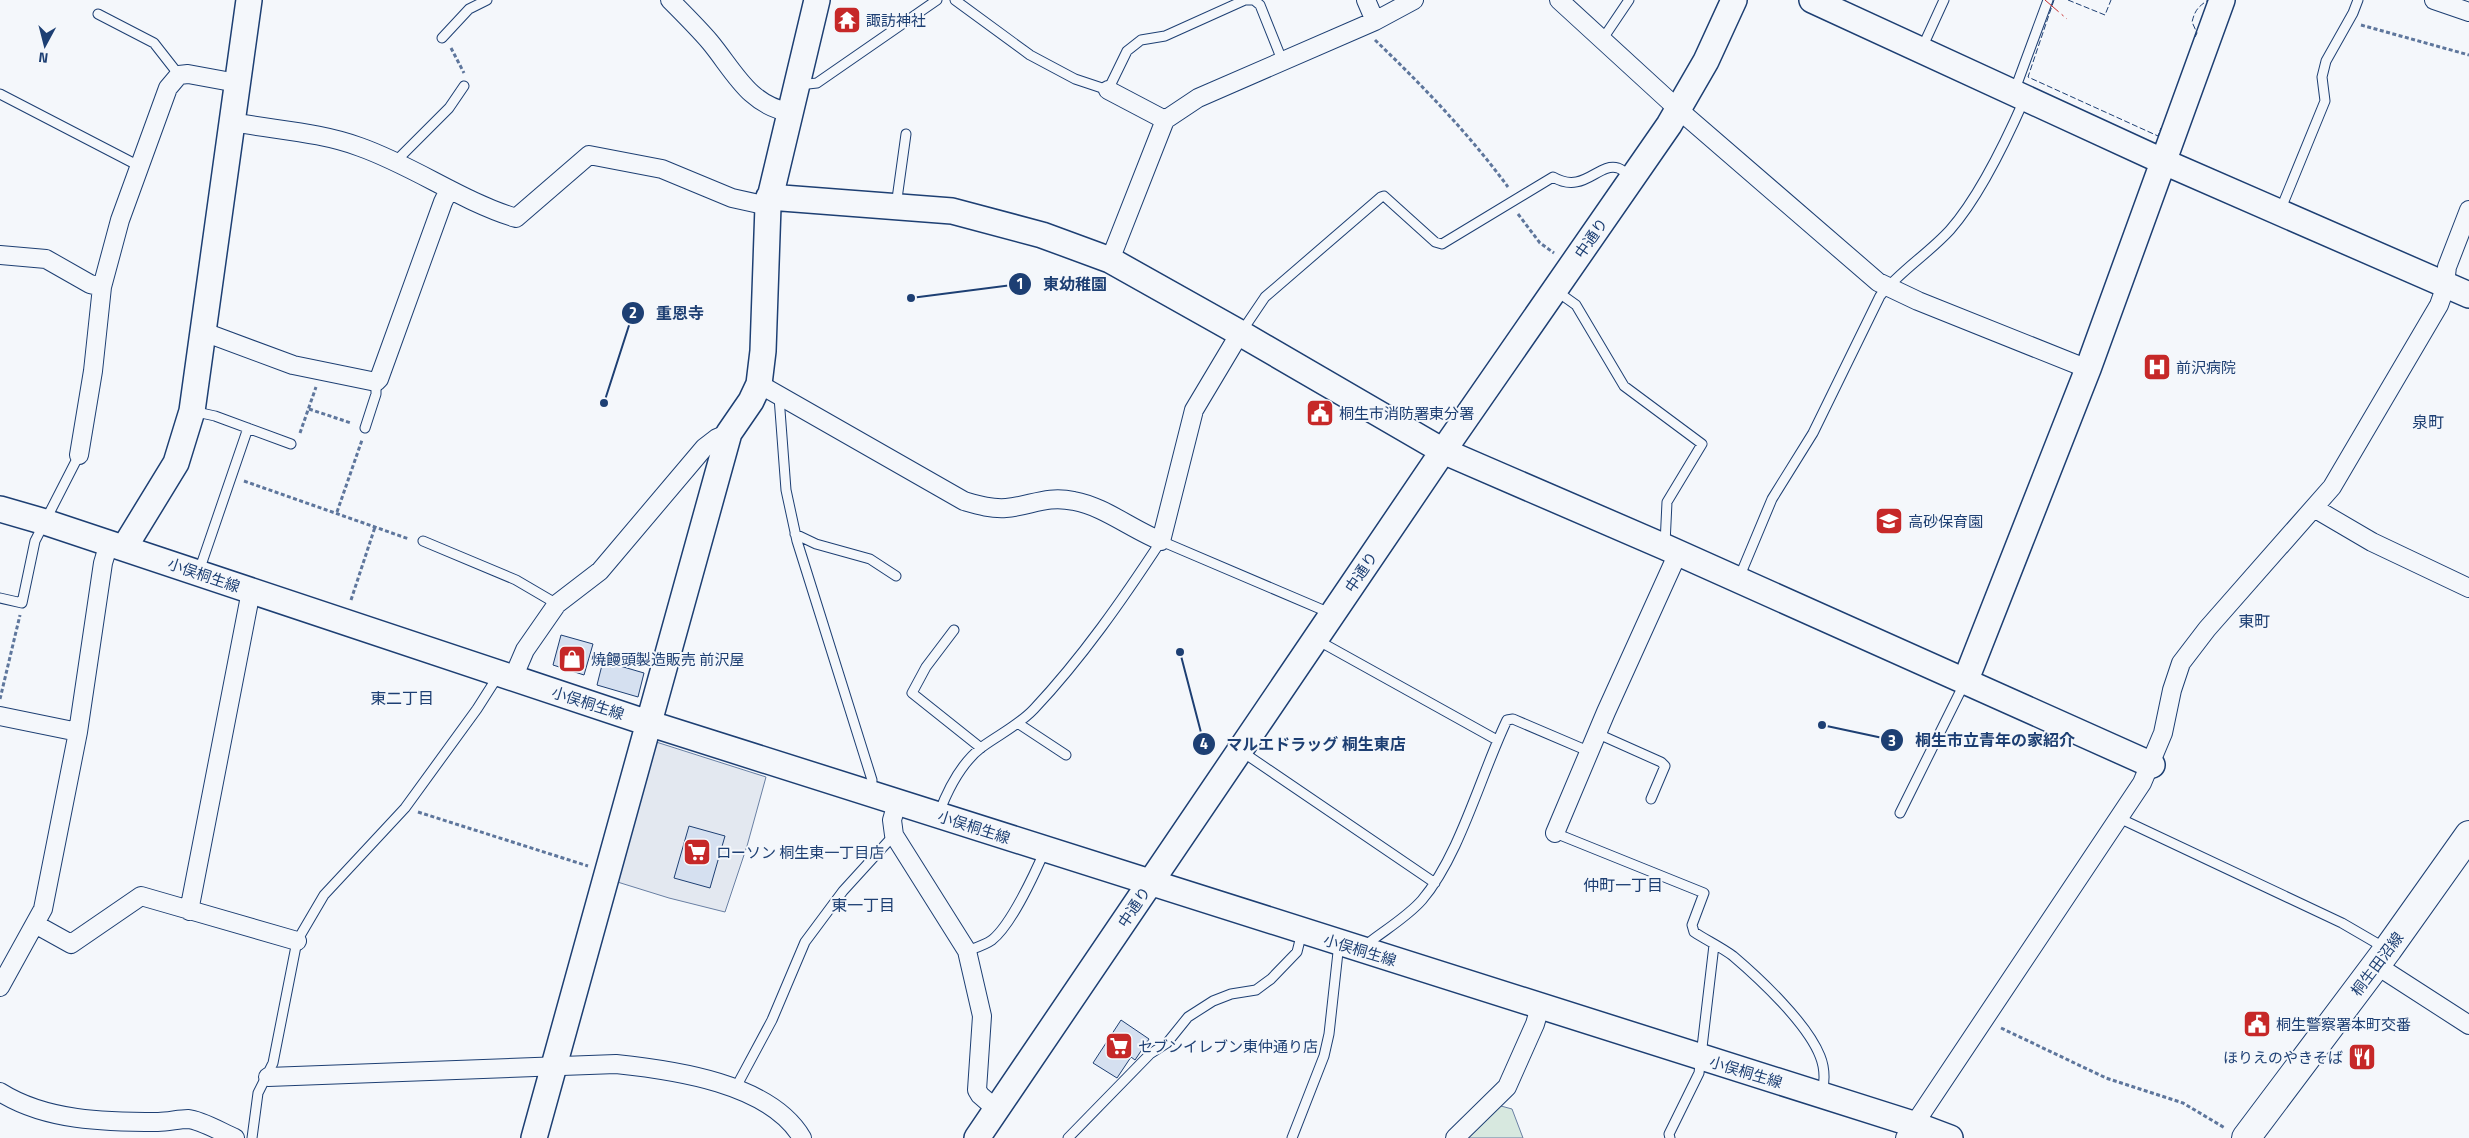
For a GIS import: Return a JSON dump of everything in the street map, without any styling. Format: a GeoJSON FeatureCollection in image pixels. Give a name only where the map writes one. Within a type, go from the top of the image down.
{"type":"FeatureCollection","features":[{"type":"Feature","properties":{"kind":"main road","name":"桐生田沼線"},"geometry":{"type":"LineString","coordinates":[[2237,1134],[2382,957],[2469,835]]}},
{"type":"Feature","properties":{"kind":"street"},"geometry":{"type":"LineString","coordinates":[[0,988],[43,908],[78,732],[103,563],[176,463],[192,411],[250,0]]}},
{"type":"Feature","properties":{"kind":"street"},"geometry":{"type":"LineString","coordinates":[[670,0],[710,42],[746,90],[770,107],[789,112]]}},
{"type":"Feature","properties":{"kind":"street"},"geometry":{"type":"LineString","coordinates":[[769,390],[763,351],[769,202],[817,0]]}},
{"type":"Feature","properties":{"kind":"street"},"geometry":{"type":"LineString","coordinates":[[1366,0],[1370,23]]}},
{"type":"Feature","properties":{"kind":"street"},"geometry":{"type":"LineString","coordinates":[[1110,260],[1165,120],[1198,98],[1370,23],[1414,0]]}},
{"type":"Feature","properties":{"kind":"street"},"geometry":{"type":"LineString","coordinates":[[1559,0],[1679,110],[1808,224],[1886,288],[2088,369]]}},
{"type":"Feature","properties":{"kind":"street","name":"中通り"},"geometry":{"type":"LineString","coordinates":[[977,1138],[1241,751],[1442,451],[1679,110],[1706,61],[1734,0]]}},
{"type":"Feature","properties":{"kind":"street"},"geometry":{"type":"LineString","coordinates":[[1812,0],[2162,162],[2444,283],[2469,296]]}},
{"type":"Feature","properties":{"kind":"street"},"geometry":{"type":"LineString","coordinates":[[1965,682],[2088,369],[2222,0]]}},
{"type":"Feature","properties":{"kind":"street"},"geometry":{"type":"LineString","coordinates":[[2434,0],[2469,12]]}},
{"type":"Feature","properties":{"kind":"street"},"geometry":{"type":"LineString","coordinates":[[79,455],[92,372],[102,287],[120,220],[168,88],[179,76],[188,74],[237,83]]}},
{"type":"Feature","properties":{"kind":"street"},"geometry":{"type":"LineString","coordinates":[[1108,90],[1165,120]]}},
{"type":"Feature","properties":{"kind":"street"},"geometry":{"type":"LineString","coordinates":[[233,122],[338,140],[360,146],[449,190],[516,218],[589,155],[662,169],[732,198],[769,202],[952,211],[1042,235],[1110,260],[1240,333],[1442,451],[1671,550],[2152,765]]}},
{"type":"Feature","properties":{"kind":"street"},"geometry":{"type":"LineString","coordinates":[[204,332],[278,360],[321,372],[376,382],[379,379],[449,190]]}},
{"type":"Feature","properties":{"kind":"street"},"geometry":{"type":"LineString","coordinates":[[1909,1131],[2119,818],[2152,765],[2163,733],[2172,690],[2181,663],[2207,629],[2332,486],[2439,305],[2446,267],[2469,210]]}},
{"type":"Feature","properties":{"kind":"street"},"geometry":{"type":"LineString","coordinates":[[0,256],[46,259],[90,284],[102,287]]}},
{"type":"Feature","properties":{"kind":"street"},"geometry":{"type":"LineString","coordinates":[[769,390],[964,501],[984,507],[1007,508],[1036,500],[1075,501],[1095,508],[1161,541],[1194,410],[1240,333]]}},
{"type":"Feature","properties":{"kind":"street"},"geometry":{"type":"LineString","coordinates":[[534,1138],[729,433],[751,401],[769,390]]}},
{"type":"Feature","properties":{"kind":"street"},"geometry":{"type":"LineString","coordinates":[[506,676],[557,604],[600,571],[704,448],[716,438],[729,433]]}},
{"type":"Feature","properties":{"kind":"street"},"geometry":{"type":"LineString","coordinates":[[2314,508],[2372,542],[2469,588]]}},
{"type":"Feature","properties":{"kind":"street","name":"小俣桐生線"},"geometry":{"type":"LineString","coordinates":[[0,509],[45,522],[648,723],[1822,1096],[1909,1131],[1950,1138]]}},
{"type":"Feature","properties":{"kind":"street"},"geometry":{"type":"LineString","coordinates":[[1555,833],[1671,550]]}},
{"type":"Feature","properties":{"kind":"street"},"geometry":{"type":"LineString","coordinates":[[189,911],[251,591]]}},
{"type":"Feature","properties":{"kind":"street"},"geometry":{"type":"LineString","coordinates":[[0,716],[78,732]]}},
{"type":"Feature","properties":{"kind":"street"},"geometry":{"type":"LineString","coordinates":[[898,803],[892,820],[894,835],[967,951],[982,1016],[977,1090],[996,1109]]}},
{"type":"Feature","properties":{"kind":"street"},"geometry":{"type":"LineString","coordinates":[[35,924],[71,944],[141,896],[297,941]]}},
{"type":"Feature","properties":{"kind":"street"},"geometry":{"type":"LineString","coordinates":[[2382,957],[2469,1025]]}},
{"type":"Feature","properties":{"kind":"street"},"geometry":{"type":"LineString","coordinates":[[1455,1138],[1507,1087],[1535,1024],[1540,1007]]}},
{"type":"Feature","properties":{"kind":"street"},"geometry":{"type":"LineString","coordinates":[[268,1077],[555,1065],[616,1064],[671,1070],[734,1089],[769,1105],[795,1126],[802,1138]]}},
{"type":"Feature","properties":{"kind":"street"},"geometry":{"type":"LineString","coordinates":[[0,1092],[32,1107],[66,1115],[105,1122],[172,1122],[189,1119],[235,1138]]}},
{"type":"Feature","properties":{"kind":"lane"},"geometry":{"type":"LineString","coordinates":[[442,38],[469,9],[487,0]]}},
{"type":"Feature","properties":{"kind":"lane"},"geometry":{"type":"LineString","coordinates":[[796,84],[817,82],[937,0]]}},
{"type":"Feature","properties":{"kind":"lane"},"geometry":{"type":"LineString","coordinates":[[955,0],[1030,55],[1075,79],[1108,90],[1127,51],[1141,40],[1166,36],[1246,0],[1254,0],[1260,5],[1282,60]]}},
{"type":"Feature","properties":{"kind":"lane"},"geometry":{"type":"LineString","coordinates":[[1602,40],[1629,0]]}},
{"type":"Feature","properties":{"kind":"lane"},"geometry":{"type":"LineString","coordinates":[[1921,50],[1944,0]]}},
{"type":"Feature","properties":{"kind":"lane"},"geometry":{"type":"LineString","coordinates":[[1737,580],[1772,498],[1812,433],[1880,296],[1886,288],[1934,246],[1958,220],[1993,163],[2020,95],[2048,0]]}},
{"type":"Feature","properties":{"kind":"lane"},"geometry":{"type":"LineString","coordinates":[[2280,212],[2325,101],[2322,77],[2326,61],[2358,0]]}},
{"type":"Feature","properties":{"kind":"lane"},"geometry":{"type":"LineString","coordinates":[[98,14],[154,44],[179,76]]}},
{"type":"Feature","properties":{"kind":"lane"},"geometry":{"type":"LineString","coordinates":[[395,162],[449,108],[464,86]]}},
{"type":"Feature","properties":{"kind":"lane"},"geometry":{"type":"LineString","coordinates":[[0,94],[139,166]]}},
{"type":"Feature","properties":{"kind":"lane"},"geometry":{"type":"LineString","coordinates":[[896,207],[906,134]]}},
{"type":"Feature","properties":{"kind":"lane"},"geometry":{"type":"LineString","coordinates":[[1240,333],[1265,297],[1381,197],[1384,196],[1434,242],[1442,244],[1554,177],[1565,182],[1579,182],[1608,169],[1618,168],[1633,177]]}},
{"type":"Feature","properties":{"kind":"lane"},"geometry":{"type":"LineString","coordinates":[[1555,290],[1576,305],[1624,386],[1702,444],[1667,502],[1671,550]]}},
{"type":"Feature","properties":{"kind":"lane"},"geometry":{"type":"LineString","coordinates":[[365,428],[376,394],[376,382]]}},
{"type":"Feature","properties":{"kind":"lane"},"geometry":{"type":"LineString","coordinates":[[769,390],[795,534],[872,780],[871,794]]}},
{"type":"Feature","properties":{"kind":"lane"},"geometry":{"type":"LineString","coordinates":[[192,411],[248,428],[291,444]]}},
{"type":"Feature","properties":{"kind":"lane"},"geometry":{"type":"LineString","coordinates":[[198,573],[248,428]]}},
{"type":"Feature","properties":{"kind":"lane"},"geometry":{"type":"LineString","coordinates":[[0,598],[22,604],[36,542],[79,455]]}},
{"type":"Feature","properties":{"kind":"lane"},"geometry":{"type":"LineString","coordinates":[[795,534],[816,544],[870,559],[896,576]]}},
{"type":"Feature","properties":{"kind":"lane"},"geometry":{"type":"LineString","coordinates":[[423,541],[516,580],[557,604]]}},
{"type":"Feature","properties":{"kind":"lane"},"geometry":{"type":"LineString","coordinates":[[938,816],[945,796],[961,770],[981,748],[1019,724],[1035,708],[1092,638],[1161,541],[1333,614]]}},
{"type":"Feature","properties":{"kind":"lane"},"geometry":{"type":"LineString","coordinates":[[954,630],[926,667],[912,693],[981,748]]}},
{"type":"Feature","properties":{"kind":"lane"},"geometry":{"type":"LineString","coordinates":[[1316,640],[1497,740]]}},
{"type":"Feature","properties":{"kind":"lane"},"geometry":{"type":"LineString","coordinates":[[252,1138],[258,1093],[268,1077],[273,1063],[297,941],[324,895],[405,808],[477,709],[506,676]]}},
{"type":"Feature","properties":{"kind":"lane"},"geometry":{"type":"LineString","coordinates":[[1900,814],[1965,682]]}},
{"type":"Feature","properties":{"kind":"lane"},"geometry":{"type":"LineString","coordinates":[[1365,951],[1371,941],[1422,900],[1435,882],[1462,825],[1507,720],[1513,719],[1588,751]]}},
{"type":"Feature","properties":{"kind":"lane"},"geometry":{"type":"LineString","coordinates":[[1019,724],[1066,754]]}},
{"type":"Feature","properties":{"kind":"lane"},"geometry":{"type":"LineString","coordinates":[[1596,733],[1661,762],[1664,766],[1651,799]]}},
{"type":"Feature","properties":{"kind":"lane"},"geometry":{"type":"LineString","coordinates":[[1241,751],[1435,882]]}},
{"type":"Feature","properties":{"kind":"lane"},"geometry":{"type":"LineString","coordinates":[[2119,818],[2342,923],[2382,957]]}},
{"type":"Feature","properties":{"kind":"lane"},"geometry":{"type":"LineString","coordinates":[[1555,833],[1704,893],[1692,925],[1694,932],[1732,955],[1792,1014],[1811,1038],[1821,1057],[1823,1067],[1824,1084],[1822,1096]]}},
{"type":"Feature","properties":{"kind":"lane"},"geometry":{"type":"LineString","coordinates":[[734,1089],[772,1020],[804,942],[843,891],[894,835]]}},
{"type":"Feature","properties":{"kind":"lane"},"geometry":{"type":"LineString","coordinates":[[967,951],[991,940],[1001,931],[1035,873],[1045,850]]}},
{"type":"Feature","properties":{"kind":"lane"},"geometry":{"type":"LineString","coordinates":[[1068,1138],[1150,1054],[1167,1043],[1188,1017],[1214,1001],[1231,994],[1256,990],[1271,979],[1297,952],[1302,931]]}},
{"type":"Feature","properties":{"kind":"lane"},"geometry":{"type":"LineString","coordinates":[[1292,1138],[1324,1056],[1329,1034],[1339,944]]}},
{"type":"Feature","properties":{"kind":"lane"},"geometry":{"type":"LineString","coordinates":[[1670,1138],[1669,1134],[1698,1074],[1714,945]]}},
{"type":"Feature","properties":{"kind":"path"},"geometry":{"type":"LineString","coordinates":[[2348,21],[2469,55]]}},
{"type":"Feature","properties":{"kind":"path"},"geometry":{"type":"LineString","coordinates":[[1370,23],[1374,39],[1398,60],[1482,151],[1510,189],[1513,202],[1540,243],[1572,265]]}},
{"type":"Feature","properties":{"kind":"path"},"geometry":{"type":"LineString","coordinates":[[442,38],[460,62],[464,71],[464,86]]}},
{"type":"Feature","properties":{"kind":"path"},"geometry":{"type":"LineString","coordinates":[[291,444],[295,446],[321,372]]}},
{"type":"Feature","properties":{"kind":"path"},"geometry":{"type":"LineString","coordinates":[[309,409],[365,428],[337,512]]}},
{"type":"Feature","properties":{"kind":"path"},"geometry":{"type":"LineString","coordinates":[[231,476],[337,512],[340,516],[410,539],[423,541]]}},
{"type":"Feature","properties":{"kind":"path"},"geometry":{"type":"LineString","coordinates":[[350,602],[375,527]]}},
{"type":"Feature","properties":{"kind":"path"},"geometry":{"type":"LineString","coordinates":[[0,700],[22,604]]}},
{"type":"Feature","properties":{"kind":"path"},"geometry":{"type":"LineString","coordinates":[[405,808],[608,872]]}},
{"type":"Feature","properties":{"kind":"path"},"geometry":{"type":"LineString","coordinates":[[1983,1019],[2106,1078],[2184,1103],[2237,1134]]}},
{"type":"Feature","properties":{"kind":"shaded area"},"geometry":{"type":"Polygon","coordinates":[[[653,741],[766,777],[747,846],[725,912],[669,898],[611,880],[653,741]]]}},
{"type":"Feature","properties":{"kind":"shaded area"},"geometry":{"type":"Polygon","coordinates":[[[1501,1106],[1512,1109],[1523,1138],[1467,1138],[1486,1118],[1501,1106]]]}},
{"type":"Feature","properties":{"kind":"building"},"geometry":{"type":"Polygon","coordinates":[[[561,635],[593,644],[584,675],[553,665],[561,635]]]}},
{"type":"Feature","properties":{"kind":"building"},"geometry":{"type":"Polygon","coordinates":[[[603,661],[644,673],[638,697],[597,685],[603,661]]]}},
{"type":"Feature","properties":{"kind":"building"},"geometry":{"type":"Polygon","coordinates":[[[689,826],[725,836],[710,888],[674,878],[689,826]]]}},
{"type":"Feature","properties":{"kind":"building"},"geometry":{"type":"Polygon","coordinates":[[[1121,1020],[1149,1039],[1135,1060],[1131,1057],[1117,1078],[1093,1063],[1121,1020]]]}},
{"type":"Feature","properties":{"kind":"fence"},"geometry":{"type":"LineString","coordinates":[[2054,0],[2028,77],[2158,136],[2161,128]]}},
{"type":"Feature","properties":{"kind":"fence"},"geometry":{"type":"LineString","coordinates":[[2068,0],[2105,15],[2111,0]]}},
{"type":"Feature","properties":{"kind":"fence"},"geometry":{"type":"LineString","coordinates":[[2195,37],[2197,33],[2192,22],[2193,18],[2197,9],[2208,0]]}},
{"type":"Feature","properties":{"kind":"power"},"geometry":{"type":"LineString","coordinates":[[2045,0],[2067,19]]}},
{"type":"Feature","properties":{"kind":"place","name":"諏訪神社"},"geometry":{"type":"Point","coordinates":[847,20]}},
{"type":"Feature","properties":{"kind":"place","name":"東幼稚園"},"geometry":{"type":"Point","coordinates":[911,298]}},
{"type":"Feature","properties":{"kind":"place","name":"前沢病院"},"geometry":{"type":"Point","coordinates":[2157,367]}},
{"type":"Feature","properties":{"kind":"place","name":"重恩寺"},"geometry":{"type":"Point","coordinates":[604,403]}},
{"type":"Feature","properties":{"kind":"place","name":"桐生市消防署東分署"},"geometry":{"type":"Point","coordinates":[1320,413]}},
{"type":"Feature","properties":{"kind":"place","name":"高砂保育園"},"geometry":{"type":"Point","coordinates":[1889,521]}},
{"type":"Feature","properties":{"kind":"place","name":"マルエドラッグ 桐生東店"},"geometry":{"type":"Point","coordinates":[1180,652]}},
{"type":"Feature","properties":{"kind":"place","name":"焼饅頭製造販売 前沢屋"},"geometry":{"type":"Point","coordinates":[572,659]}},
{"type":"Feature","properties":{"kind":"place","name":"桐生市立青年の家紹介"},"geometry":{"type":"Point","coordinates":[1822,725]}},
{"type":"Feature","properties":{"kind":"place","name":"ローソン 桐生東一丁目店"},"geometry":{"type":"Point","coordinates":[697,852]}},
{"type":"Feature","properties":{"kind":"place","name":"桐生警察署本町交番"},"geometry":{"type":"Point","coordinates":[2257,1024]}},
{"type":"Feature","properties":{"kind":"place","name":"セブンイレブン東仲通り店"},"geometry":{"type":"Point","coordinates":[1119,1046]}},
{"type":"Feature","properties":{"kind":"place","name":"ほりえのやきそば"},"geometry":{"type":"Point","coordinates":[2362,1057]}},
{"type":"Feature","properties":{"kind":"district","name":"泉町"},"geometry":{"type":"Point","coordinates":[2428,422]}},
{"type":"Feature","properties":{"kind":"district","name":"東町"},"geometry":{"type":"Point","coordinates":[2254,621]}},
{"type":"Feature","properties":{"kind":"district","name":"東二丁目"},"geometry":{"type":"Point","coordinates":[402,698]}},
{"type":"Feature","properties":{"kind":"district","name":"仲町一丁目"},"geometry":{"type":"Point","coordinates":[1623,885]}},
{"type":"Feature","properties":{"kind":"district","name":"東一丁目"},"geometry":{"type":"Point","coordinates":[863,905]}}]}
